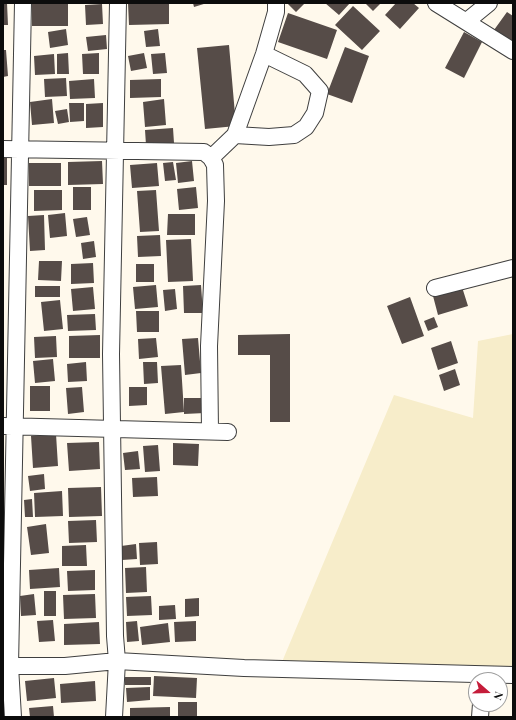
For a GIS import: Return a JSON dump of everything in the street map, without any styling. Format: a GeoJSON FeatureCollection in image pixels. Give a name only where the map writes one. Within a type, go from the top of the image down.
{"type":"FeatureCollection","features":[{"type":"Feature","properties":{"kind":"street"},"geometry":{"type":"LineString","coordinates":[[13,717],[6,666],[9,426],[20,149],[23,3]]}},
{"type":"Feature","properties":{"kind":"street"},"geometry":{"type":"LineString","coordinates":[[114,717],[117,661],[111,354],[118,3]]}},
{"type":"Feature","properties":{"kind":"street"},"geometry":{"type":"LineString","coordinates":[[211,158],[235,135],[264,54],[276,12],[276,3]]}},
{"type":"Feature","properties":{"kind":"street"},"geometry":{"type":"LineString","coordinates":[[436,3],[513,51]]}},
{"type":"Feature","properties":{"kind":"street"},"geometry":{"type":"LineString","coordinates":[[467,21],[489,3]]}},
{"type":"Feature","properties":{"kind":"street"},"geometry":{"type":"LineString","coordinates":[[235,135],[269,137],[294,135],[306,127],[315,114],[320,91],[305,74],[264,54]]}},
{"type":"Feature","properties":{"kind":"street"},"geometry":{"type":"LineString","coordinates":[[3,149],[115,149],[204,152],[211,158],[215,165],[216,201],[209,346],[210,431]]}},
{"type":"Feature","properties":{"kind":"street"},"geometry":{"type":"LineString","coordinates":[[435,288],[513,268]]}},
{"type":"Feature","properties":{"kind":"street"},"geometry":{"type":"LineString","coordinates":[[9,426],[112,427],[228,432]]}},
{"type":"Feature","properties":{"kind":"street"},"geometry":{"type":"LineString","coordinates":[[6,666],[65,666],[117,661],[244,668],[468,676]]}},
{"type":"Feature","properties":{"kind":"shaded area"},"geometry":{"type":"Polygon","coordinates":[[[513,334],[513,672],[279,669],[394,395],[473,418],[478,341],[513,334]]]}},
{"type":"Feature","properties":{"kind":"building"},"geometry":{"type":"Polygon","coordinates":[[[3,3],[7,3],[8,25],[3,25],[3,3]]]}},
{"type":"Feature","properties":{"kind":"building"},"geometry":{"type":"Polygon","coordinates":[[[32,3],[68,3],[68,26],[32,26],[32,3]]]}},
{"type":"Feature","properties":{"kind":"building"},"geometry":{"type":"Polygon","coordinates":[[[128,3],[169,3],[169,24],[129,25],[128,3]]]}},
{"type":"Feature","properties":{"kind":"building"},"geometry":{"type":"Polygon","coordinates":[[[193,3],[207,3],[194,7],[193,3]]]}},
{"type":"Feature","properties":{"kind":"building"},"geometry":{"type":"Polygon","coordinates":[[[287,3],[305,3],[296,12],[287,3]]]}},
{"type":"Feature","properties":{"kind":"building"},"geometry":{"type":"Polygon","coordinates":[[[325,3],[350,3],[339,15],[325,3]]]}},
{"type":"Feature","properties":{"kind":"building"},"geometry":{"type":"Polygon","coordinates":[[[365,3],[381,3],[373,11],[365,3]]]}},
{"type":"Feature","properties":{"kind":"building"},"geometry":{"type":"Polygon","coordinates":[[[396,3],[413,3],[419,8],[400,29],[385,15],[396,3]]]}},
{"type":"Feature","properties":{"kind":"building"},"geometry":{"type":"Polygon","coordinates":[[[102,4],[103,24],[86,25],[85,5],[102,4]]]}},
{"type":"Feature","properties":{"kind":"building"},"geometry":{"type":"Polygon","coordinates":[[[353,6],[380,31],[362,50],[335,25],[353,6]]]}},
{"type":"Feature","properties":{"kind":"building"},"geometry":{"type":"Polygon","coordinates":[[[507,12],[513,16],[513,43],[494,30],[507,12]]]}},
{"type":"Feature","properties":{"kind":"building"},"geometry":{"type":"Polygon","coordinates":[[[288,13],[337,30],[327,59],[278,42],[288,13]]]}},
{"type":"Feature","properties":{"kind":"building"},"geometry":{"type":"Polygon","coordinates":[[[66,29],[68,45],[50,48],[48,32],[66,29]]]}},
{"type":"Feature","properties":{"kind":"building"},"geometry":{"type":"Polygon","coordinates":[[[158,29],[160,46],[146,47],[144,31],[158,29]]]}},
{"type":"Feature","properties":{"kind":"building"},"geometry":{"type":"Polygon","coordinates":[[[464,32],[482,42],[464,78],[445,68],[464,32]]]}},
{"type":"Feature","properties":{"kind":"building"},"geometry":{"type":"Polygon","coordinates":[[[106,35],[107,49],[88,51],[86,37],[106,35]]]}},
{"type":"Feature","properties":{"kind":"building"},"geometry":{"type":"Polygon","coordinates":[[[229,45],[236,126],[205,129],[197,48],[229,45]]]}},
{"type":"Feature","properties":{"kind":"building"},"geometry":{"type":"Polygon","coordinates":[[[345,47],[369,56],[352,103],[327,94],[345,47]]]}},
{"type":"Feature","properties":{"kind":"building"},"geometry":{"type":"Polygon","coordinates":[[[3,50],[6,50],[8,76],[3,77],[3,50]]]}},
{"type":"Feature","properties":{"kind":"building"},"geometry":{"type":"Polygon","coordinates":[[[68,53],[69,74],[57,74],[57,54],[68,53]]]}},
{"type":"Feature","properties":{"kind":"building"},"geometry":{"type":"Polygon","coordinates":[[[99,53],[99,74],[83,74],[82,54],[99,53]]]}},
{"type":"Feature","properties":{"kind":"building"},"geometry":{"type":"Polygon","coordinates":[[[144,53],[147,68],[131,71],[128,56],[144,53]]]}},
{"type":"Feature","properties":{"kind":"building"},"geometry":{"type":"Polygon","coordinates":[[[165,53],[167,73],[153,74],[151,54],[165,53]]]}},
{"type":"Feature","properties":{"kind":"building"},"geometry":{"type":"Polygon","coordinates":[[[54,54],[55,74],[35,75],[34,56],[54,54]]]}},
{"type":"Feature","properties":{"kind":"building"},"geometry":{"type":"Polygon","coordinates":[[[66,78],[67,96],[45,97],[44,79],[66,78]]]}},
{"type":"Feature","properties":{"kind":"building"},"geometry":{"type":"Polygon","coordinates":[[[94,79],[95,98],[70,99],[69,81],[94,79]]]}},
{"type":"Feature","properties":{"kind":"building"},"geometry":{"type":"Polygon","coordinates":[[[161,79],[161,97],[130,98],[130,80],[161,79]]]}},
{"type":"Feature","properties":{"kind":"building"},"geometry":{"type":"Polygon","coordinates":[[[52,99],[54,123],[32,125],[30,102],[52,99]]]}},
{"type":"Feature","properties":{"kind":"building"},"geometry":{"type":"Polygon","coordinates":[[[164,99],[166,125],[145,127],[143,102],[164,99]]]}},
{"type":"Feature","properties":{"kind":"building"},"geometry":{"type":"Polygon","coordinates":[[[69,103],[84,103],[84,121],[70,122],[69,103]]]}},
{"type":"Feature","properties":{"kind":"building"},"geometry":{"type":"Polygon","coordinates":[[[103,103],[103,127],[86,128],[86,104],[103,103]]]}},
{"type":"Feature","properties":{"kind":"building"},"geometry":{"type":"Polygon","coordinates":[[[67,109],[69,122],[58,124],[55,111],[67,109]]]}},
{"type":"Feature","properties":{"kind":"building"},"geometry":{"type":"Polygon","coordinates":[[[173,128],[174,143],[146,145],[145,130],[173,128]]]}},
{"type":"Feature","properties":{"kind":"building"},"geometry":{"type":"Polygon","coordinates":[[[3,158],[7,158],[7,185],[3,185],[3,158]]]}},
{"type":"Feature","properties":{"kind":"building"},"geometry":{"type":"Polygon","coordinates":[[[102,161],[103,184],[68,185],[68,162],[102,161]]]}},
{"type":"Feature","properties":{"kind":"building"},"geometry":{"type":"Polygon","coordinates":[[[192,161],[194,181],[178,183],[176,163],[192,161]]]}},
{"type":"Feature","properties":{"kind":"building"},"geometry":{"type":"Polygon","coordinates":[[[173,162],[176,180],[165,181],[163,163],[173,162]]]}},
{"type":"Feature","properties":{"kind":"building"},"geometry":{"type":"Polygon","coordinates":[[[29,163],[61,163],[61,186],[29,186],[29,163]]]}},
{"type":"Feature","properties":{"kind":"building"},"geometry":{"type":"Polygon","coordinates":[[[157,163],[159,186],[132,188],[130,165],[157,163]]]}},
{"type":"Feature","properties":{"kind":"building"},"geometry":{"type":"Polygon","coordinates":[[[73,187],[91,187],[91,210],[73,210],[73,187]]]}},
{"type":"Feature","properties":{"kind":"building"},"geometry":{"type":"Polygon","coordinates":[[[196,187],[198,208],[179,210],[177,189],[196,187]]]}},
{"type":"Feature","properties":{"kind":"building"},"geometry":{"type":"Polygon","coordinates":[[[34,190],[62,190],[62,210],[34,211],[34,190]]]}},
{"type":"Feature","properties":{"kind":"building"},"geometry":{"type":"Polygon","coordinates":[[[156,190],[159,231],[140,232],[137,191],[156,190]]]}},
{"type":"Feature","properties":{"kind":"building"},"geometry":{"type":"Polygon","coordinates":[[[65,213],[67,236],[50,238],[48,215],[65,213]]]}},
{"type":"Feature","properties":{"kind":"building"},"geometry":{"type":"Polygon","coordinates":[[[168,214],[195,214],[195,235],[167,235],[168,214]]]}},
{"type":"Feature","properties":{"kind":"building"},"geometry":{"type":"Polygon","coordinates":[[[44,215],[45,250],[30,251],[28,216],[44,215]]]}},
{"type":"Feature","properties":{"kind":"building"},"geometry":{"type":"Polygon","coordinates":[[[87,217],[90,235],[76,237],[73,219],[87,217]]]}},
{"type":"Feature","properties":{"kind":"building"},"geometry":{"type":"Polygon","coordinates":[[[160,235],[161,256],[138,257],[137,236],[160,235]]]}},
{"type":"Feature","properties":{"kind":"building"},"geometry":{"type":"Polygon","coordinates":[[[191,239],[193,281],[168,282],[166,240],[191,239]]]}},
{"type":"Feature","properties":{"kind":"building"},"geometry":{"type":"Polygon","coordinates":[[[94,241],[96,257],[83,259],[81,243],[94,241]]]}},
{"type":"Feature","properties":{"kind":"building"},"geometry":{"type":"Polygon","coordinates":[[[39,261],[62,261],[61,281],[38,280],[39,261]]]}},
{"type":"Feature","properties":{"kind":"building"},"geometry":{"type":"Polygon","coordinates":[[[93,263],[94,283],[71,284],[71,264],[93,263]]]}},
{"type":"Feature","properties":{"kind":"building"},"geometry":{"type":"Polygon","coordinates":[[[136,264],[154,264],[154,282],[136,282],[136,264]]]}},
{"type":"Feature","properties":{"kind":"building"},"geometry":{"type":"Polygon","coordinates":[[[156,285],[158,307],[135,309],[133,287],[156,285]]]}},
{"type":"Feature","properties":{"kind":"building"},"geometry":{"type":"Polygon","coordinates":[[[201,285],[203,313],[184,313],[183,286],[201,285]]]}},
{"type":"Feature","properties":{"kind":"building"},"geometry":{"type":"Polygon","coordinates":[[[35,286],[60,286],[60,297],[35,297],[35,286]]]}},
{"type":"Feature","properties":{"kind":"building"},"geometry":{"type":"Polygon","coordinates":[[[93,287],[95,309],[73,311],[71,289],[93,287]]]}},
{"type":"Feature","properties":{"kind":"building"},"geometry":{"type":"Polygon","coordinates":[[[462,287],[468,306],[438,315],[433,296],[462,287]]]}},
{"type":"Feature","properties":{"kind":"building"},"geometry":{"type":"Polygon","coordinates":[[[175,289],[177,309],[165,311],[163,290],[175,289]]]}},
{"type":"Feature","properties":{"kind":"building"},"geometry":{"type":"Polygon","coordinates":[[[410,297],[424,336],[402,344],[387,306],[410,297]]]}},
{"type":"Feature","properties":{"kind":"building"},"geometry":{"type":"Polygon","coordinates":[[[60,300],[63,329],[44,331],[41,302],[60,300]]]}},
{"type":"Feature","properties":{"kind":"building"},"geometry":{"type":"Polygon","coordinates":[[[136,311],[159,311],[159,332],[137,332],[136,311]]]}},
{"type":"Feature","properties":{"kind":"building"},"geometry":{"type":"Polygon","coordinates":[[[95,314],[96,330],[68,331],[67,315],[95,314]]]}},
{"type":"Feature","properties":{"kind":"building"},"geometry":{"type":"Polygon","coordinates":[[[434,317],[438,327],[428,331],[424,321],[434,317]]]}},
{"type":"Feature","properties":{"kind":"building"},"geometry":{"type":"Polygon","coordinates":[[[290,334],[290,422],[270,422],[270,355],[238,355],[238,335],[290,334]]]}},
{"type":"Feature","properties":{"kind":"building"},"geometry":{"type":"Polygon","coordinates":[[[100,335],[100,358],[69,358],[69,336],[100,335]]]}},
{"type":"Feature","properties":{"kind":"building"},"geometry":{"type":"Polygon","coordinates":[[[56,336],[57,357],[35,358],[34,337],[56,336]]]}},
{"type":"Feature","properties":{"kind":"building"},"geometry":{"type":"Polygon","coordinates":[[[156,338],[158,357],[139,359],[138,339],[156,338]]]}},
{"type":"Feature","properties":{"kind":"building"},"geometry":{"type":"Polygon","coordinates":[[[198,338],[201,373],[185,375],[182,339],[198,338]]]}},
{"type":"Feature","properties":{"kind":"building"},"geometry":{"type":"Polygon","coordinates":[[[451,341],[458,363],[438,370],[431,348],[451,341]]]}},
{"type":"Feature","properties":{"kind":"building"},"geometry":{"type":"Polygon","coordinates":[[[53,359],[55,381],[35,383],[33,361],[53,359]]]}},
{"type":"Feature","properties":{"kind":"building"},"geometry":{"type":"Polygon","coordinates":[[[86,362],[87,381],[68,382],[67,364],[86,362]]]}},
{"type":"Feature","properties":{"kind":"building"},"geometry":{"type":"Polygon","coordinates":[[[143,362],[157,362],[158,383],[144,384],[143,362]]]}},
{"type":"Feature","properties":{"kind":"building"},"geometry":{"type":"Polygon","coordinates":[[[181,365],[184,412],[165,414],[161,366],[181,365]]]}},
{"type":"Feature","properties":{"kind":"building"},"geometry":{"type":"Polygon","coordinates":[[[455,369],[460,385],[444,391],[439,375],[455,369]]]}},
{"type":"Feature","properties":{"kind":"building"},"geometry":{"type":"Polygon","coordinates":[[[30,386],[50,386],[50,411],[30,411],[30,386]]]}},
{"type":"Feature","properties":{"kind":"building"},"geometry":{"type":"Polygon","coordinates":[[[82,387],[84,412],[68,414],[66,388],[82,387]]]}},
{"type":"Feature","properties":{"kind":"building"},"geometry":{"type":"Polygon","coordinates":[[[129,387],[147,387],[147,405],[129,406],[129,387]]]}},
{"type":"Feature","properties":{"kind":"building"},"geometry":{"type":"Polygon","coordinates":[[[184,398],[205,398],[205,413],[184,414],[184,398]]]}},
{"type":"Feature","properties":{"kind":"building"},"geometry":{"type":"Polygon","coordinates":[[[56,434],[58,466],[33,468],[31,436],[56,434]]]}},
{"type":"Feature","properties":{"kind":"building"},"geometry":{"type":"Polygon","coordinates":[[[99,442],[100,469],[69,471],[67,443],[99,442]]]}},
{"type":"Feature","properties":{"kind":"building"},"geometry":{"type":"Polygon","coordinates":[[[173,443],[199,444],[198,466],[173,465],[173,443]]]}},
{"type":"Feature","properties":{"kind":"building"},"geometry":{"type":"Polygon","coordinates":[[[158,445],[160,471],[145,472],[143,446],[158,445]]]}},
{"type":"Feature","properties":{"kind":"building"},"geometry":{"type":"Polygon","coordinates":[[[138,451],[140,469],[125,470],[123,453],[138,451]]]}},
{"type":"Feature","properties":{"kind":"building"},"geometry":{"type":"Polygon","coordinates":[[[44,474],[45,489],[30,491],[28,476],[44,474]]]}},
{"type":"Feature","properties":{"kind":"building"},"geometry":{"type":"Polygon","coordinates":[[[157,477],[158,496],[133,497],[132,478],[157,477]]]}},
{"type":"Feature","properties":{"kind":"building"},"geometry":{"type":"Polygon","coordinates":[[[101,487],[102,516],[69,517],[68,488],[101,487]]]}},
{"type":"Feature","properties":{"kind":"building"},"geometry":{"type":"Polygon","coordinates":[[[62,491],[63,516],[35,517],[34,493],[62,491]]]}},
{"type":"Feature","properties":{"kind":"building"},"geometry":{"type":"Polygon","coordinates":[[[32,499],[33,517],[25,517],[24,500],[32,499]]]}},
{"type":"Feature","properties":{"kind":"building"},"geometry":{"type":"Polygon","coordinates":[[[96,520],[97,542],[69,543],[68,521],[96,520]]]}},
{"type":"Feature","properties":{"kind":"building"},"geometry":{"type":"Polygon","coordinates":[[[46,524],[49,553],[31,555],[27,527],[46,524]]]}},
{"type":"Feature","properties":{"kind":"building"},"geometry":{"type":"Polygon","coordinates":[[[157,542],[158,564],[140,565],[139,543],[157,542]]]}},
{"type":"Feature","properties":{"kind":"building"},"geometry":{"type":"Polygon","coordinates":[[[136,544],[137,559],[122,560],[121,546],[136,544]]]}},
{"type":"Feature","properties":{"kind":"building"},"geometry":{"type":"Polygon","coordinates":[[[86,545],[87,566],[62,566],[62,546],[86,545]]]}},
{"type":"Feature","properties":{"kind":"building"},"geometry":{"type":"Polygon","coordinates":[[[146,567],[147,592],[126,593],[125,568],[146,567]]]}},
{"type":"Feature","properties":{"kind":"building"},"geometry":{"type":"Polygon","coordinates":[[[59,568],[60,587],[30,589],[29,570],[59,568]]]}},
{"type":"Feature","properties":{"kind":"building"},"geometry":{"type":"Polygon","coordinates":[[[95,570],[95,590],[68,591],[67,571],[95,570]]]}},
{"type":"Feature","properties":{"kind":"building"},"geometry":{"type":"Polygon","coordinates":[[[44,591],[56,591],[56,616],[44,616],[44,591]]]}},
{"type":"Feature","properties":{"kind":"building"},"geometry":{"type":"Polygon","coordinates":[[[34,594],[36,615],[21,616],[20,596],[34,594]]]}},
{"type":"Feature","properties":{"kind":"building"},"geometry":{"type":"Polygon","coordinates":[[[95,594],[96,618],[64,619],[63,595],[95,594]]]}},
{"type":"Feature","properties":{"kind":"building"},"geometry":{"type":"Polygon","coordinates":[[[151,596],[152,615],[127,616],[126,597],[151,596]]]}},
{"type":"Feature","properties":{"kind":"building"},"geometry":{"type":"Polygon","coordinates":[[[199,598],[199,616],[185,617],[185,599],[199,598]]]}},
{"type":"Feature","properties":{"kind":"building"},"geometry":{"type":"Polygon","coordinates":[[[175,605],[176,619],[159,620],[159,606],[175,605]]]}},
{"type":"Feature","properties":{"kind":"building"},"geometry":{"type":"Polygon","coordinates":[[[53,620],[55,641],[39,642],[37,621],[53,620]]]}},
{"type":"Feature","properties":{"kind":"building"},"geometry":{"type":"Polygon","coordinates":[[[137,621],[139,641],[127,642],[126,622],[137,621]]]}},
{"type":"Feature","properties":{"kind":"building"},"geometry":{"type":"Polygon","coordinates":[[[196,621],[196,641],[175,642],[174,622],[196,621]]]}},
{"type":"Feature","properties":{"kind":"building"},"geometry":{"type":"Polygon","coordinates":[[[99,622],[100,644],[64,645],[64,624],[99,622]]]}},
{"type":"Feature","properties":{"kind":"building"},"geometry":{"type":"Polygon","coordinates":[[[168,623],[170,642],[142,645],[140,627],[168,623]]]}},
{"type":"Feature","properties":{"kind":"building"},"geometry":{"type":"Polygon","coordinates":[[[154,676],[197,678],[196,698],[153,696],[154,676]]]}},
{"type":"Feature","properties":{"kind":"building"},"geometry":{"type":"Polygon","coordinates":[[[125,677],[151,677],[151,685],[125,685],[125,677]]]}},
{"type":"Feature","properties":{"kind":"building"},"geometry":{"type":"Polygon","coordinates":[[[54,678],[56,698],[27,701],[25,681],[54,678]]]}},
{"type":"Feature","properties":{"kind":"building"},"geometry":{"type":"Polygon","coordinates":[[[95,681],[96,701],[61,703],[60,684],[95,681]]]}},
{"type":"Feature","properties":{"kind":"building"},"geometry":{"type":"Polygon","coordinates":[[[150,687],[150,700],[127,702],[126,688],[150,687]]]}},
{"type":"Feature","properties":{"kind":"building"},"geometry":{"type":"Polygon","coordinates":[[[178,702],[197,702],[197,717],[178,717],[178,702]]]}},
{"type":"Feature","properties":{"kind":"building"},"geometry":{"type":"Polygon","coordinates":[[[53,706],[54,717],[30,717],[29,708],[53,706]]]}},
{"type":"Feature","properties":{"kind":"building"},"geometry":{"type":"Polygon","coordinates":[[[170,707],[170,717],[130,717],[130,708],[170,707]]]}}]}
